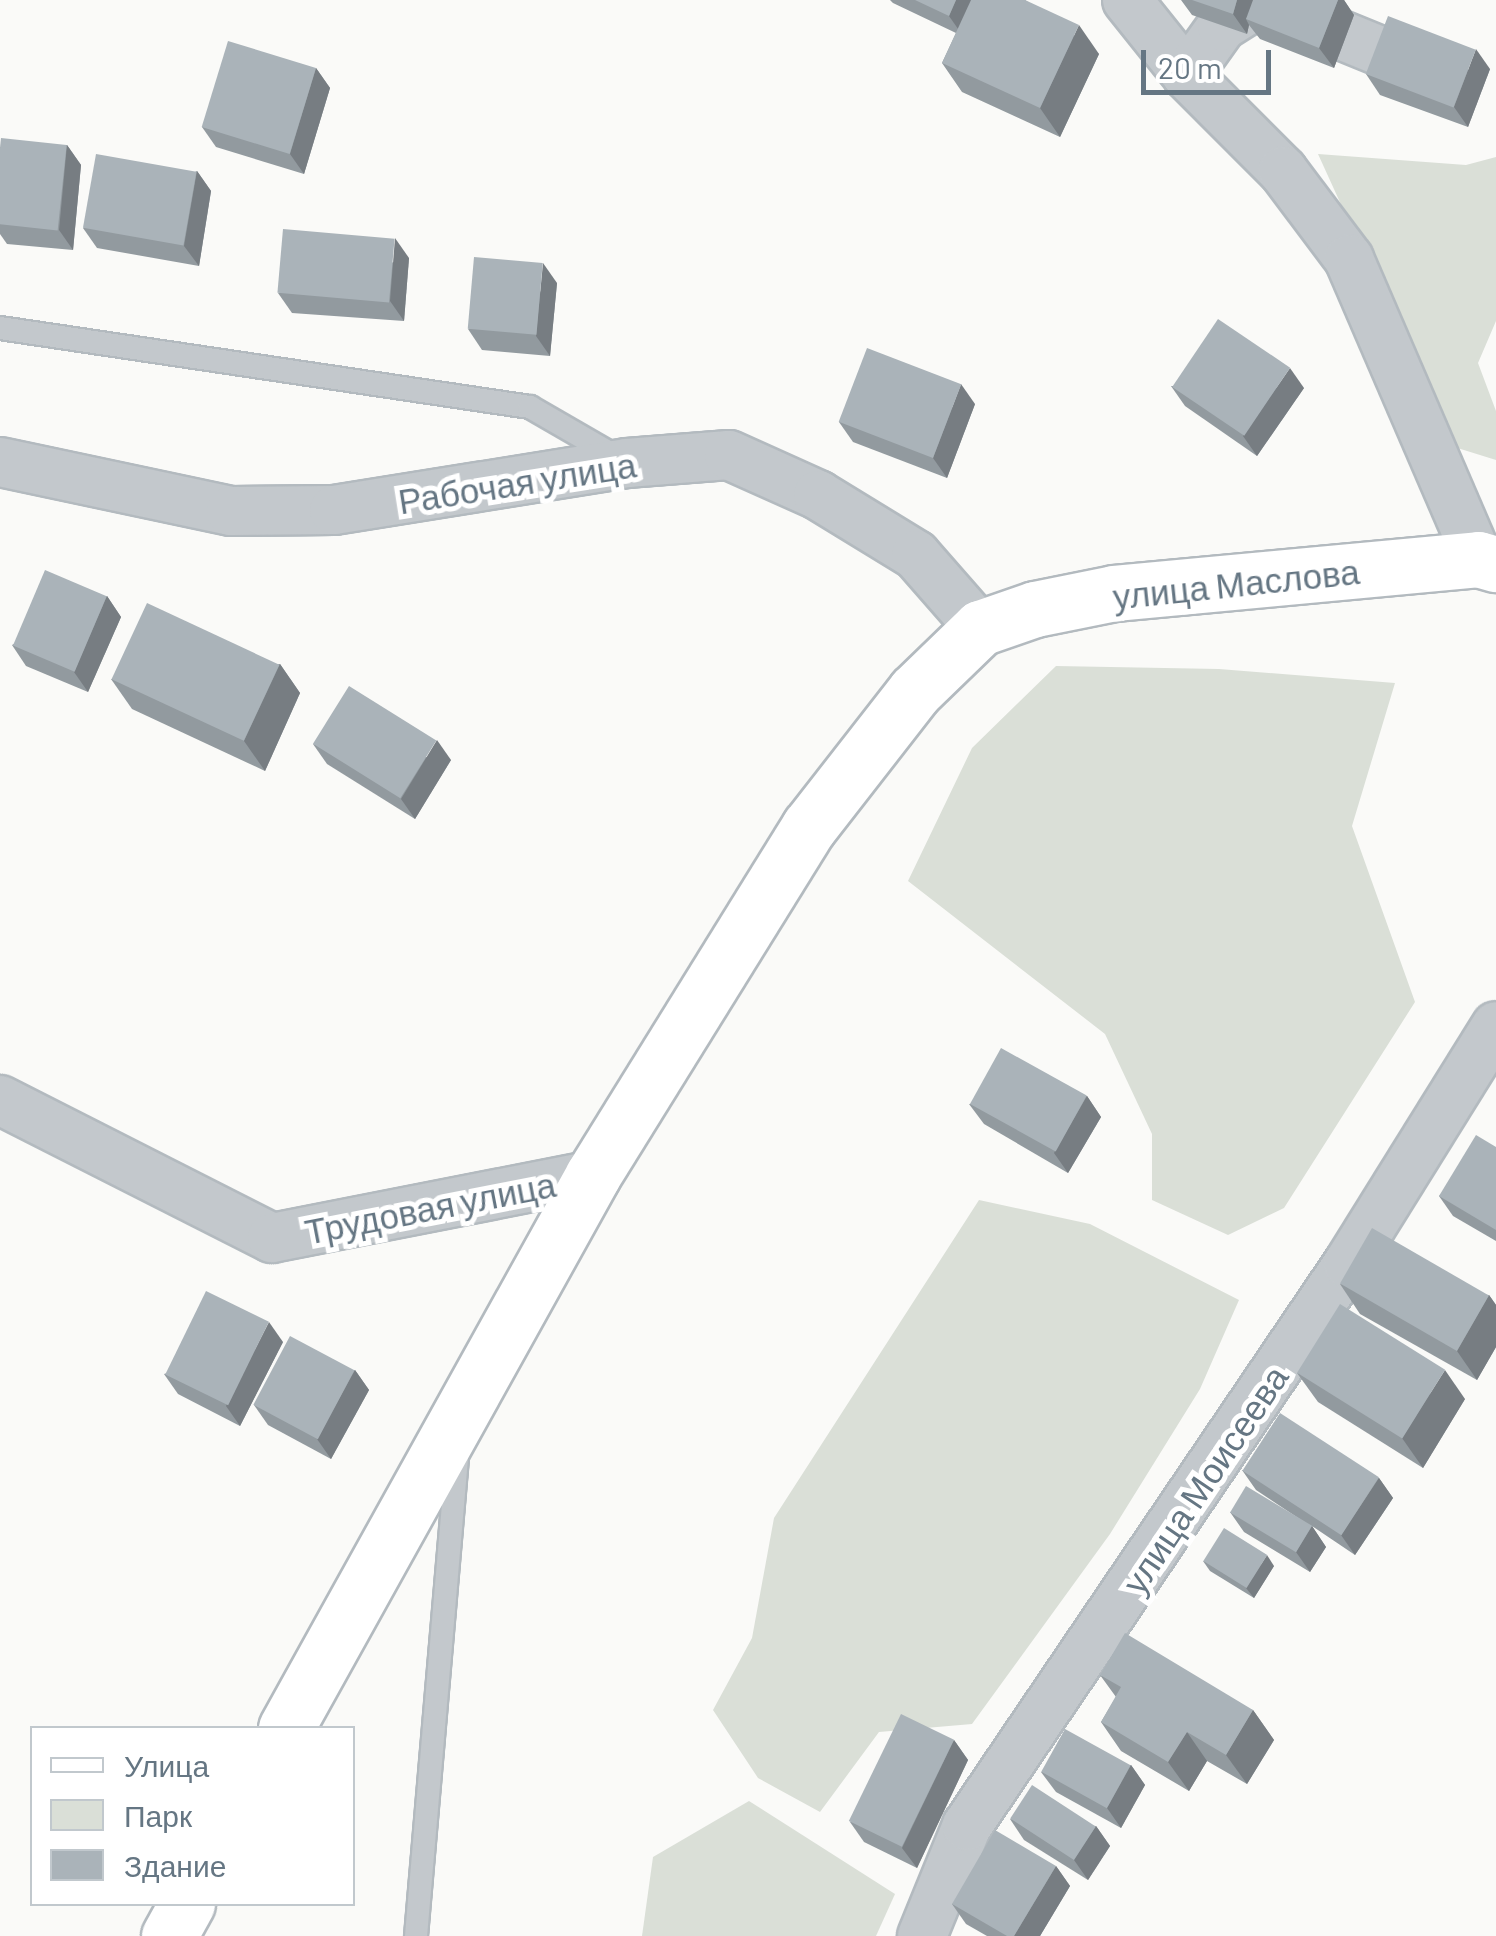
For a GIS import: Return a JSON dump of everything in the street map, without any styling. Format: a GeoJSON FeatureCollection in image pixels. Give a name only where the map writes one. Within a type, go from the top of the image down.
{"type":"FeatureCollection","features":[{"type":"Feature","properties":{"kind":"main road","name":"улица Маслова"},"geometry":{"type":"LineString","coordinates":[[980,628],[1035,610],[1114,593],[1487,562]]}},
{"type":"Feature","properties":{"kind":"main road"},"geometry":{"type":"LineString","coordinates":[[287,1726],[461,1420],[593,1176],[809,827],[915,691],[980,628]]}},
{"type":"Feature","properties":{"kind":"main road"},"geometry":{"type":"LineString","coordinates":[[169,1936],[187,1906]]}},
{"type":"Feature","properties":{"kind":"street"},"geometry":{"type":"LineString","coordinates":[[1127,0],[1187,75],[1283,171],[1350,259],[1487,562]]}},
{"type":"Feature","properties":{"kind":"street"},"geometry":{"type":"LineString","coordinates":[[1187,75],[1222,26],[1260,2],[1392,56]]}},
{"type":"Feature","properties":{"kind":"street","name":"Рабочая улица"},"geometry":{"type":"LineString","coordinates":[[0,462],[232,511],[334,510],[627,463],[729,455],[818,494],[916,555],[980,628]]}},
{"type":"Feature","properties":{"kind":"street","name":"улица Моисеева"},"geometry":{"type":"LineString","coordinates":[[922,1936],[967,1826],[1348,1264],[1496,1026]]}},
{"type":"Feature","properties":{"kind":"street","name":"Трудовая улица"},"geometry":{"type":"LineString","coordinates":[[0,1100],[272,1238],[593,1176]]}},
{"type":"Feature","properties":{"kind":"lane"},"geometry":{"type":"LineString","coordinates":[[0,328],[530,408],[627,463]]}},
{"type":"Feature","properties":{"kind":"lane"},"geometry":{"type":"LineString","coordinates":[[416,1936],[461,1420]]}},
{"type":"Feature","properties":{"kind":"green space"},"geometry":{"type":"Polygon","coordinates":[[[1318,154],[1466,165],[1496,157],[1496,321],[1478,363],[1496,411],[1496,460],[1451,446],[1318,154]]]}},
{"type":"Feature","properties":{"kind":"green space"},"geometry":{"type":"Polygon","coordinates":[[[1056,666],[1219,669],[1395,683],[1352,826],[1415,1002],[1284,1208],[1228,1235],[1152,1200],[1152,1134],[1105,1034],[908,881],[972,748],[1056,666]]]}},
{"type":"Feature","properties":{"kind":"green space"},"geometry":{"type":"Polygon","coordinates":[[[979,1200],[1090,1224],[1239,1300],[1200,1389],[1110,1534],[972,1724],[879,1732],[820,1812],[758,1778],[713,1710],[752,1638],[774,1518],[979,1200]]]}},
{"type":"Feature","properties":{"kind":"green space"},"geometry":{"type":"Polygon","coordinates":[[[749,1801],[895,1894],[876,1936],[642,1936],[653,1857],[749,1801]]]}},
{"type":"Feature","properties":{"kind":"building"},"geometry":{"type":"Polygon","coordinates":[[[915,0],[956,0],[949,16],[915,0]]]}},
{"type":"Feature","properties":{"kind":"building"},"geometry":{"type":"Polygon","coordinates":[[[971,0],[1025,0],[1079,25],[1040,108],[942,63],[971,0]]]}},
{"type":"Feature","properties":{"kind":"building"},"geometry":{"type":"Polygon","coordinates":[[[1192,0],[1237,0],[1233,14],[1192,0]]]}},
{"type":"Feature","properties":{"kind":"building"},"geometry":{"type":"Polygon","coordinates":[[[1253,0],[1338,0],[1319,48],[1246,19],[1253,0]]]}},
{"type":"Feature","properties":{"kind":"building"},"geometry":{"type":"Polygon","coordinates":[[[1388,16],[1476,50],[1454,108],[1366,74],[1388,16]]]}},
{"type":"Feature","properties":{"kind":"building"},"geometry":{"type":"Polygon","coordinates":[[[228,41],[316,68],[290,154],[202,127],[228,41]]]}},
{"type":"Feature","properties":{"kind":"building"},"geometry":{"type":"Polygon","coordinates":[[[1,138],[67,145],[58,230],[0,224],[1,138]]]}},
{"type":"Feature","properties":{"kind":"building"},"geometry":{"type":"Polygon","coordinates":[[[96,154],[196,172],[183,246],[83,228],[96,154]]]}},
{"type":"Feature","properties":{"kind":"building"},"geometry":{"type":"Polygon","coordinates":[[[283,229],[395,239],[389,303],[277,293],[283,229]]]}},
{"type":"Feature","properties":{"kind":"building"},"geometry":{"type":"Polygon","coordinates":[[[474,257],[543,263],[536,335],[468,329],[474,257]]]}},
{"type":"Feature","properties":{"kind":"building"},"geometry":{"type":"Polygon","coordinates":[[[1218,319],[1290,368],[1244,436],[1172,387],[1218,319]]]}},
{"type":"Feature","properties":{"kind":"building"},"geometry":{"type":"Polygon","coordinates":[[[867,348],[961,384],[933,458],[839,422],[867,348]]]}},
{"type":"Feature","properties":{"kind":"building"},"geometry":{"type":"Polygon","coordinates":[[[45,570],[107,596],[75,672],[13,645],[45,570]]]}},
{"type":"Feature","properties":{"kind":"building"},"geometry":{"type":"Polygon","coordinates":[[[147,603],[279,665],[244,741],[112,679],[147,603]]]}},
{"type":"Feature","properties":{"kind":"building"},"geometry":{"type":"Polygon","coordinates":[[[349,686],[436,741],[400,798],[313,744],[349,686]]]}},
{"type":"Feature","properties":{"kind":"building"},"geometry":{"type":"Polygon","coordinates":[[[1001,1048],[1087,1096],[1056,1151],[970,1104],[1001,1048]]]}},
{"type":"Feature","properties":{"kind":"building"},"geometry":{"type":"Polygon","coordinates":[[[1476,1135],[1496,1147],[1496,1230],[1439,1196],[1476,1135]]]}},
{"type":"Feature","properties":{"kind":"building"},"geometry":{"type":"Polygon","coordinates":[[[1372,1228],[1489,1296],[1457,1351],[1340,1283],[1372,1228]]]}},
{"type":"Feature","properties":{"kind":"building"},"geometry":{"type":"Polygon","coordinates":[[[206,1291],[269,1322],[228,1405],[165,1375],[206,1291]]]}},
{"type":"Feature","properties":{"kind":"building"},"geometry":{"type":"Polygon","coordinates":[[[1340,1304],[1445,1370],[1402,1438],[1297,1373],[1340,1304]]]}},
{"type":"Feature","properties":{"kind":"building"},"geometry":{"type":"Polygon","coordinates":[[[290,1336],[354,1370],[318,1439],[253,1405],[290,1336]]]}},
{"type":"Feature","properties":{"kind":"building"},"geometry":{"type":"Polygon","coordinates":[[[1280,1413],[1379,1477],[1341,1535],[1242,1471],[1280,1413]]]}},
{"type":"Feature","properties":{"kind":"building"},"geometry":{"type":"Polygon","coordinates":[[[1246,1486],[1312,1526],[1296,1552],[1230,1513],[1246,1486]]]}},
{"type":"Feature","properties":{"kind":"building"},"geometry":{"type":"Polygon","coordinates":[[[1224,1528],[1267,1555],[1247,1588],[1203,1561],[1224,1528]]]}},
{"type":"Feature","properties":{"kind":"building"},"geometry":{"type":"Polygon","coordinates":[[[1125,1633],[1253,1710],[1226,1755],[1187,1732],[1168,1762],[1101,1722],[1121,1687],[1100,1675],[1125,1633]]]}},
{"type":"Feature","properties":{"kind":"building"},"geometry":{"type":"Polygon","coordinates":[[[901,1714],[954,1740],[902,1847],[849,1821],[901,1714]]]}},
{"type":"Feature","properties":{"kind":"building"},"geometry":{"type":"Polygon","coordinates":[[[1065,1729],[1131,1765],[1107,1808],[1041,1772],[1065,1729]]]}},
{"type":"Feature","properties":{"kind":"building"},"geometry":{"type":"Polygon","coordinates":[[[1032,1785],[1096,1826],[1074,1860],[1010,1819],[1032,1785]]]}},
{"type":"Feature","properties":{"kind":"building"},"geometry":{"type":"Polygon","coordinates":[[[995,1830],[1056,1866],[1014,1936],[1007,1936],[952,1904],[995,1830]]]}}]}
